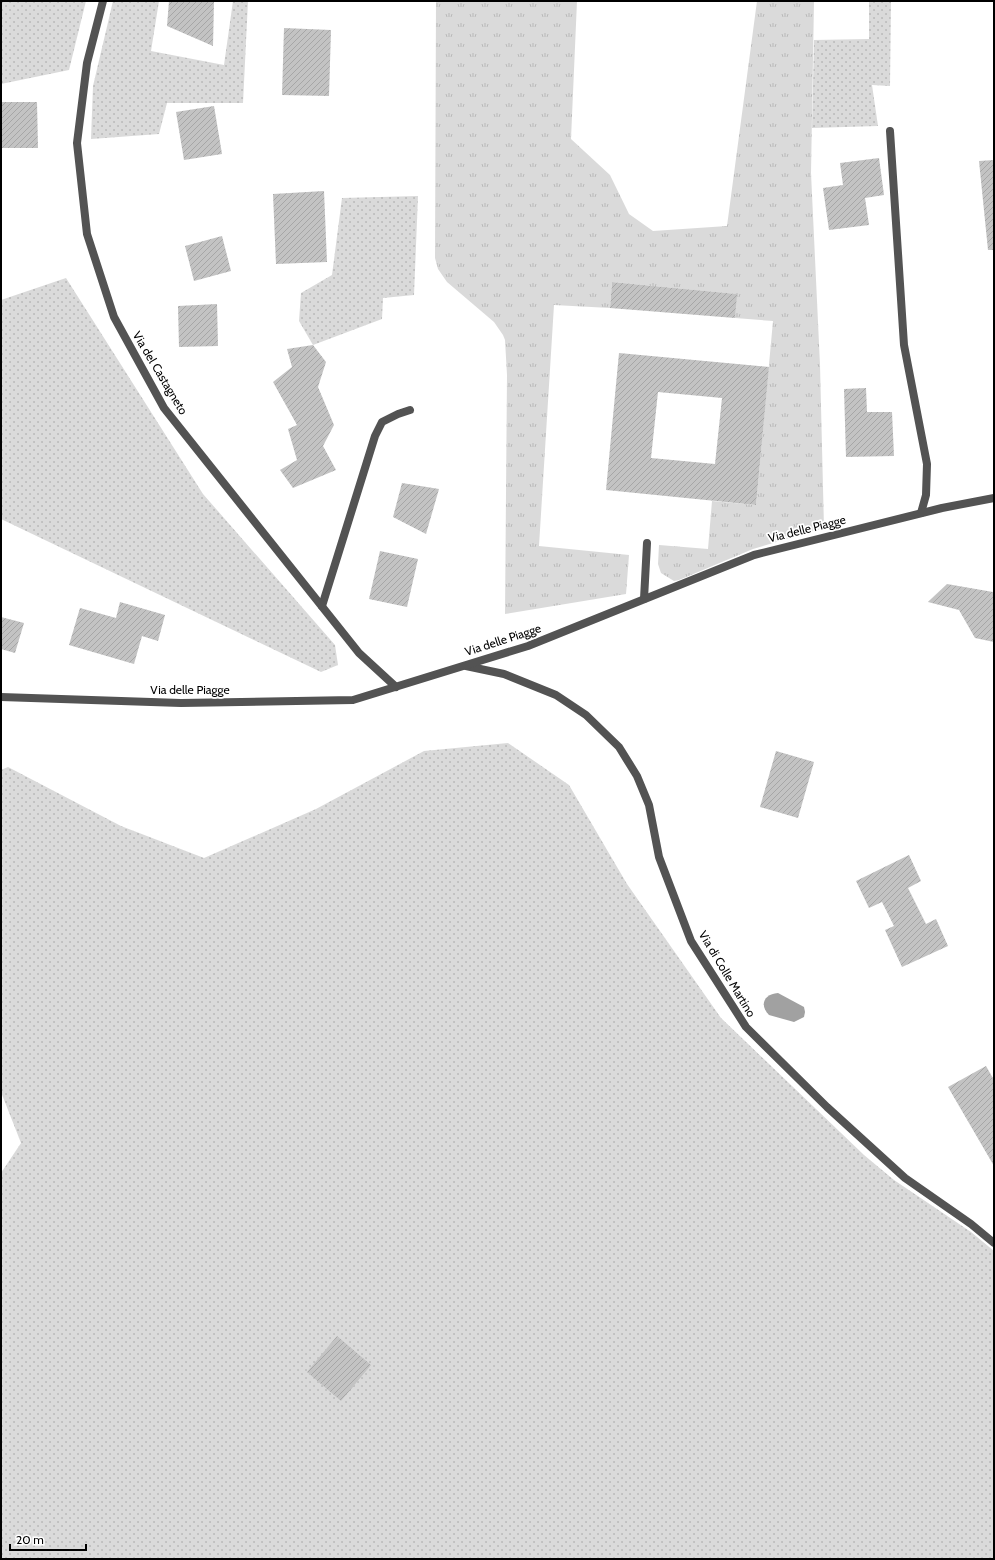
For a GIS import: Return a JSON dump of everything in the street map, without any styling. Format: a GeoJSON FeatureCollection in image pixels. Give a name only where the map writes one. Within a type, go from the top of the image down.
{"type":"FeatureCollection","features":[{"type":"Feature","properties":{"kind":"street","name":"Via del Castagneto"},"geometry":{"type":"LineString","coordinates":[[103,1],[87,63],[77,143],[87,234],[114,317],[164,408],[359,653],[396,687]]}},
{"type":"Feature","properties":{"kind":"street"},"geometry":{"type":"LineString","coordinates":[[890,131],[904,344],[927,464],[926,495],[922,513]]}},
{"type":"Feature","properties":{"kind":"street"},"geometry":{"type":"LineString","coordinates":[[322,606],[375,436],[382,422],[410,410]]}},
{"type":"Feature","properties":{"kind":"street","name":"Via delle Piagge"},"geometry":{"type":"LineString","coordinates":[[1,697],[181,703],[353,700],[528,646],[754,555],[922,513],[994,498]]}},
{"type":"Feature","properties":{"kind":"street"},"geometry":{"type":"LineString","coordinates":[[644,599],[647,543]]}},
{"type":"Feature","properties":{"kind":"street","name":"Via di Colle Martino"},"geometry":{"type":"LineString","coordinates":[[465,665],[504,674],[556,695],[586,715],[619,747],[637,776],[649,805],[659,858],[691,941],[746,1027],[827,1107],[906,1178],[994,1242]]}},
{"type":"Feature","properties":{"kind":"green space"},"geometry":{"type":"Polygon","coordinates":[[[1,1],[86,1],[69,70],[1,84],[1,1]]]}},
{"type":"Feature","properties":{"kind":"green space"},"geometry":{"type":"Polygon","coordinates":[[[113,1],[159,1],[151,51],[224,65],[233,1],[248,1],[243,103],[167,103],[159,134],[91,139],[93,86],[113,1]]]}},
{"type":"Feature","properties":{"kind":"green space"},"geometry":{"type":"Polygon","coordinates":[[[436,1],[577,1],[571,139],[610,175],[629,214],[653,231],[727,226],[757,1],[814,1],[811,173],[820,365],[824,528],[753,549],[679,580],[674,581],[661,573],[658,564],[659,545],[708,549],[712,501],[756,505],[773,321],[735,318],[736,294],[612,282],[610,308],[554,305],[539,546],[629,555],[626,594],[505,614],[507,375],[505,340],[494,322],[447,282],[438,269],[435,258],[436,1]]]}},
{"type":"Feature","properties":{"kind":"green space"},"geometry":{"type":"Polygon","coordinates":[[[869,1],[891,1],[890,86],[872,85],[878,126],[812,128],[814,40],[869,39],[869,1]]]}},
{"type":"Feature","properties":{"kind":"green space"},"geometry":{"type":"Polygon","coordinates":[[[418,196],[414,295],[383,298],[382,319],[313,345],[299,321],[301,293],[332,275],[342,198],[418,196]]]}},
{"type":"Feature","properties":{"kind":"green space"},"geometry":{"type":"Polygon","coordinates":[[[66,278],[203,494],[335,645],[338,665],[321,672],[1,519],[1,300],[66,278]]]}},
{"type":"Feature","properties":{"kind":"green space"},"geometry":{"type":"Polygon","coordinates":[[[508,743],[569,785],[627,884],[721,1018],[864,1155],[894,1180],[971,1232],[994,1251],[994,1559],[1,1559],[1,1173],[21,1143],[1,1092],[1,770],[8,767],[121,826],[204,858],[316,809],[424,751],[508,743]]]}},
{"type":"Feature","properties":{"kind":"shaded area"},"geometry":{"type":"Polygon","coordinates":[[[778,993],[804,1007],[804,1017],[794,1022],[769,1015],[764,1007],[764,1001],[769,995],[778,993]]]}},
{"type":"Feature","properties":{"kind":"building"},"geometry":{"type":"Polygon","coordinates":[[[169,1],[214,1],[213,46],[167,26],[169,1]]]}},
{"type":"Feature","properties":{"kind":"building"},"geometry":{"type":"Polygon","coordinates":[[[284,28],[331,30],[329,96],[282,95],[284,28]]]}},
{"type":"Feature","properties":{"kind":"building"},"geometry":{"type":"Polygon","coordinates":[[[1,102],[37,102],[38,148],[1,148],[1,102]]]}},
{"type":"Feature","properties":{"kind":"building"},"geometry":{"type":"Polygon","coordinates":[[[214,106],[222,154],[184,160],[176,112],[214,106]]]}},
{"type":"Feature","properties":{"kind":"building"},"geometry":{"type":"Polygon","coordinates":[[[879,158],[884,195],[865,198],[869,225],[829,230],[823,188],[843,185],[840,163],[879,158]]]}},
{"type":"Feature","properties":{"kind":"building"},"geometry":{"type":"Polygon","coordinates":[[[994,160],[994,250],[988,250],[979,161],[994,160]]]}},
{"type":"Feature","properties":{"kind":"building"},"geometry":{"type":"Polygon","coordinates":[[[324,191],[327,262],[276,264],[273,194],[324,191]]]}},
{"type":"Feature","properties":{"kind":"building"},"geometry":{"type":"Polygon","coordinates":[[[222,236],[231,271],[194,281],[185,246],[222,236]]]}},
{"type":"Feature","properties":{"kind":"building"},"geometry":{"type":"Polygon","coordinates":[[[612,282],[737,294],[735,318],[610,308],[612,282]]]}},
{"type":"Feature","properties":{"kind":"building"},"geometry":{"type":"Polygon","coordinates":[[[217,304],[218,346],[179,347],[178,306],[217,304]]]}},
{"type":"Feature","properties":{"kind":"building"},"geometry":{"type":"Polygon","coordinates":[[[313,345],[326,362],[318,387],[334,425],[323,446],[336,470],[293,488],[280,470],[297,460],[288,429],[297,425],[273,382],[292,367],[287,349],[313,345]]]}},
{"type":"Feature","properties":{"kind":"building"},"geometry":{"type":"Polygon","coordinates":[[[619,353],[769,367],[756,505],[606,490],[619,353]],[[658,392],[651,458],[715,464],[722,398],[658,392]]]}},
{"type":"Feature","properties":{"kind":"building"},"geometry":{"type":"Polygon","coordinates":[[[866,388],[867,412],[892,412],[894,456],[846,457],[844,389],[866,388]]]}},
{"type":"Feature","properties":{"kind":"building"},"geometry":{"type":"Polygon","coordinates":[[[402,483],[439,489],[426,534],[393,517],[402,483]]]}},
{"type":"Feature","properties":{"kind":"building"},"geometry":{"type":"Polygon","coordinates":[[[380,551],[418,559],[407,607],[369,599],[380,551]]]}},
{"type":"Feature","properties":{"kind":"building"},"geometry":{"type":"Polygon","coordinates":[[[947,584],[993,592],[994,642],[975,638],[959,610],[928,602],[947,584]]]}},
{"type":"Feature","properties":{"kind":"building"},"geometry":{"type":"Polygon","coordinates":[[[120,602],[165,615],[158,641],[142,636],[134,664],[69,645],[80,608],[116,618],[120,602]]]}},
{"type":"Feature","properties":{"kind":"building"},"geometry":{"type":"Polygon","coordinates":[[[1,617],[24,623],[15,653],[1,649],[1,617]]]}},
{"type":"Feature","properties":{"kind":"building"},"geometry":{"type":"Polygon","coordinates":[[[776,751],[814,762],[798,818],[760,807],[776,751]]]}},
{"type":"Feature","properties":{"kind":"building"},"geometry":{"type":"Polygon","coordinates":[[[909,855],[921,881],[908,888],[926,924],[936,919],[948,946],[902,967],[885,930],[894,926],[882,902],[869,908],[856,881],[909,855]]]}},
{"type":"Feature","properties":{"kind":"building"},"geometry":{"type":"Polygon","coordinates":[[[986,1066],[994,1080],[994,1166],[948,1087],[986,1066]]]}},
{"type":"Feature","properties":{"kind":"building"},"geometry":{"type":"Polygon","coordinates":[[[337,1336],[371,1365],[341,1401],[307,1372],[337,1336]]]}}]}
